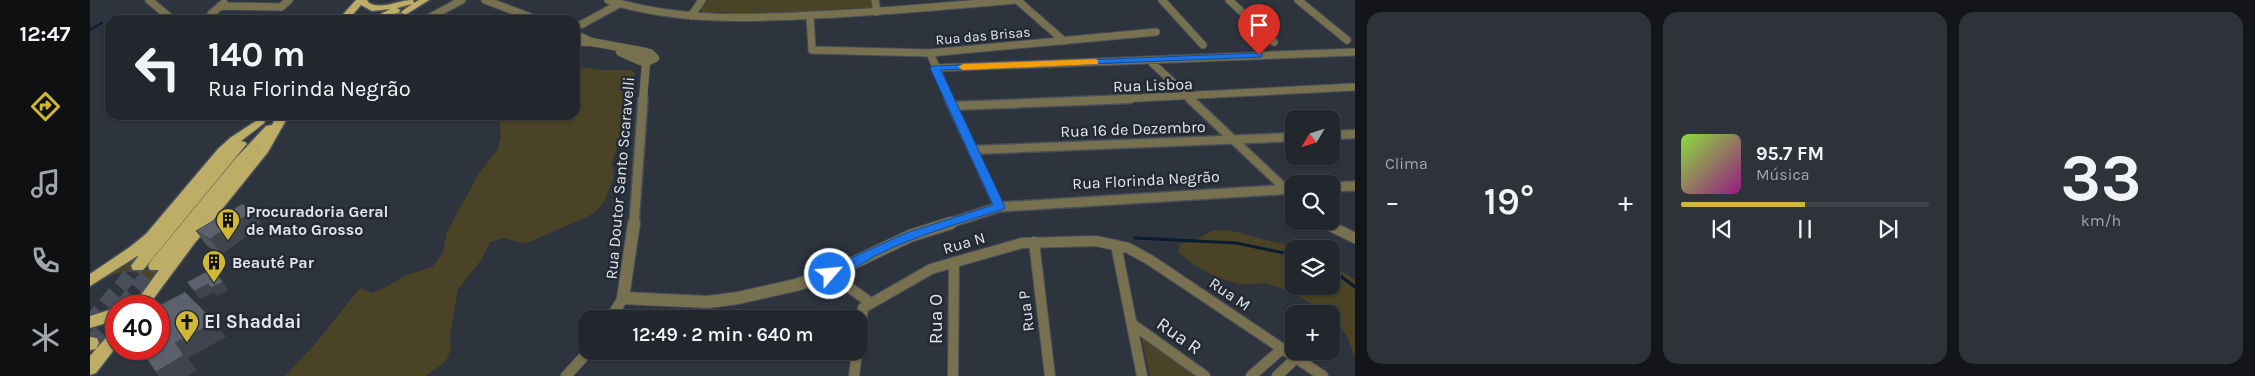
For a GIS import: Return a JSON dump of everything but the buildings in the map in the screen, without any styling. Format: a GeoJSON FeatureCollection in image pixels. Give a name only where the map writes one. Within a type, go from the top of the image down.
{"type":"FeatureCollection","features":[{"type":"Feature","properties":{"kind":"main road"},"geometry":{"type":"LineString","coordinates":[[348,15],[362,0],[365,5],[372,8],[385,8],[412,1]]}},
{"type":"Feature","properties":{"kind":"main road"},"geometry":{"type":"LineString","coordinates":[[402,15],[424,0]]}},
{"type":"Feature","properties":{"kind":"main road"},"geometry":{"type":"LineString","coordinates":[[385,15],[412,1]]}},
{"type":"Feature","properties":{"kind":"main road"},"geometry":{"type":"LineString","coordinates":[[94,278],[135,251],[150,237],[222,152],[259,120]]}},
{"type":"Feature","properties":{"kind":"main road"},"geometry":{"type":"LineString","coordinates":[[138,266],[260,120]]}},
{"type":"Feature","properties":{"kind":"main road"},"geometry":{"type":"LineString","coordinates":[[148,295],[154,287],[161,269],[264,149],[279,120]]}},
{"type":"Feature","properties":{"kind":"main road"},"geometry":{"type":"LineString","coordinates":[[144,295],[154,287]]}},
{"type":"Feature","properties":{"kind":"main road"},"geometry":{"type":"LineString","coordinates":[[90,322],[105,317]]}},
{"type":"Feature","properties":{"kind":"main road"},"geometry":{"type":"LineString","coordinates":[[90,368],[105,350]]}},
{"type":"Feature","properties":{"kind":"street"},"geometry":{"type":"LineString","coordinates":[[148,0],[167,15]]}},
{"type":"Feature","properties":{"kind":"street"},"geometry":{"type":"LineString","coordinates":[[211,14],[228,0]]}},
{"type":"Feature","properties":{"kind":"street"},"geometry":{"type":"LineString","coordinates":[[220,6],[281,7],[289,0]]}},
{"type":"Feature","properties":{"kind":"street"},"geometry":{"type":"LineString","coordinates":[[434,15],[462,0]]}},
{"type":"Feature","properties":{"kind":"street"},"geometry":{"type":"LineString","coordinates":[[485,0],[525,15]]}},
{"type":"Feature","properties":{"kind":"street"},"geometry":{"type":"LineString","coordinates":[[608,0],[651,11],[691,16],[810,16],[1016,0],[1064,41]]}},
{"type":"Feature","properties":{"kind":"street"},"geometry":{"type":"LineString","coordinates":[[691,16],[702,0]]}},
{"type":"Feature","properties":{"kind":"street"},"geometry":{"type":"LineString","coordinates":[[875,0],[877,12]]}},
{"type":"Feature","properties":{"kind":"street"},"geometry":{"type":"LineString","coordinates":[[1162,0],[1203,45]]}},
{"type":"Feature","properties":{"kind":"street"},"geometry":{"type":"LineString","coordinates":[[1229,0],[1274,42]]}},
{"type":"Feature","properties":{"kind":"street"},"geometry":{"type":"LineString","coordinates":[[1298,0],[1347,40]]}},
{"type":"Feature","properties":{"kind":"street"},"geometry":{"type":"LineString","coordinates":[[580,25],[619,4]]}},
{"type":"Feature","properties":{"kind":"street"},"geometry":{"type":"LineString","coordinates":[[810,16],[812,50]]}},
{"type":"Feature","properties":{"kind":"street","name":"Rua das Brisas"},"geometry":{"type":"LineString","coordinates":[[812,50],[930,53],[1156,32]]}},
{"type":"Feature","properties":{"kind":"street"},"geometry":{"type":"LineString","coordinates":[[580,37],[591,43]]}},
{"type":"Feature","properties":{"kind":"street"},"geometry":{"type":"LineString","coordinates":[[580,42],[591,43]]}},
{"type":"Feature","properties":{"kind":"street","name":"Rua Doutor Santo Scaravelli"},"geometry":{"type":"LineString","coordinates":[[591,43],[643,58],[632,244],[623,298]]}},
{"type":"Feature","properties":{"kind":"street"},"geometry":{"type":"LineString","coordinates":[[935,68],[1355,52]]}},
{"type":"Feature","properties":{"kind":"street"},"geometry":{"type":"LineString","coordinates":[[930,53],[952,106],[999,207]]}},
{"type":"Feature","properties":{"kind":"street"},"geometry":{"type":"LineString","coordinates":[[1149,60],[1187,97],[1285,185]]}},
{"type":"Feature","properties":{"kind":"street","name":"Rua Lisboa"},"geometry":{"type":"LineString","coordinates":[[952,106],[1187,97],[1355,87]]}},
{"type":"Feature","properties":{"kind":"street"},"geometry":{"type":"LineString","coordinates":[[1340,135],[1355,134]]}},
{"type":"Feature","properties":{"kind":"street","name":"Rua 16 de Dezembro"},"geometry":{"type":"LineString","coordinates":[[972,150],[1285,137]]}},
{"type":"Feature","properties":{"kind":"street"},"geometry":{"type":"LineString","coordinates":[[1340,187],[1355,186]]}},
{"type":"Feature","properties":{"kind":"street","name":"Rua Florinda Negrão"},"geometry":{"type":"LineString","coordinates":[[623,298],[708,302],[767,291],[830,274],[878,249],[910,236],[999,207],[1285,189]]}},
{"type":"Feature","properties":{"kind":"street"},"geometry":{"type":"LineString","coordinates":[[1339,230],[1355,238]]}},
{"type":"Feature","properties":{"kind":"street","name":"Rua N"},"geometry":{"type":"LineString","coordinates":[[871,303],[931,269],[1022,243],[1069,240],[1116,244]]}},
{"type":"Feature","properties":{"kind":"street","name":"Rua P"},"geometry":{"type":"LineString","coordinates":[[1034,242],[1050,376]]}},
{"type":"Feature","properties":{"kind":"street"},"geometry":{"type":"LineString","coordinates":[[1116,244],[1142,376]]}},
{"type":"Feature","properties":{"kind":"street","name":"Rua M"},"geometry":{"type":"LineString","coordinates":[[1116,244],[1150,260],[1285,351]]}},
{"type":"Feature","properties":{"kind":"street","name":"Rua O"},"geometry":{"type":"LineString","coordinates":[[953,376],[954,262]]}},
{"type":"Feature","properties":{"kind":"street"},"geometry":{"type":"LineString","coordinates":[[830,274],[871,303],[863,310]]}},
{"type":"Feature","properties":{"kind":"street"},"geometry":{"type":"LineString","coordinates":[[616,310],[623,298]]}},
{"type":"Feature","properties":{"kind":"street","name":"Rua R"},"geometry":{"type":"LineString","coordinates":[[1132,324],[1205,376]]}},
{"type":"Feature","properties":{"kind":"street"},"geometry":{"type":"LineString","coordinates":[[1251,376],[1282,349]]}},
{"type":"Feature","properties":{"kind":"street"},"geometry":{"type":"LineString","coordinates":[[566,376],[581,360]]}},
{"type":"Feature","properties":{"kind":"street"},"geometry":{"type":"LineString","coordinates":[[854,376],[856,360]]}},
{"type":"Feature","properties":{"kind":"street"},"geometry":{"type":"LineString","coordinates":[[1278,376],[1294,360]]}},
{"type":"Feature","properties":{"kind":"street","name":"Rua M"},"geometry":{"type":"LineString","coordinates":[[1299,360],[1323,376]]}},
{"type":"Feature","properties":{"kind":"shaded area"},"geometry":{"type":"Polygon","coordinates":[[[707,0],[872,0],[873,8],[804,12],[808,13],[729,15],[725,12],[714,12],[712,13],[715,14],[704,14],[700,10],[707,0]]]}},
{"type":"Feature","properties":{"kind":"shaded area"},"geometry":{"type":"Polygon","coordinates":[[[580,67],[602,70],[631,70],[635,73],[622,116],[622,129],[612,163],[614,177],[604,202],[593,214],[532,241],[521,243],[505,238],[490,242],[482,259],[458,289],[450,335],[451,349],[446,361],[426,376],[285,376],[315,344],[360,288],[371,293],[385,288],[404,276],[432,267],[443,253],[447,232],[478,175],[498,149],[501,136],[499,124],[502,120],[580,120],[580,67]]]}},
{"type":"Feature","properties":{"kind":"shaded area"},"geometry":{"type":"Polygon","coordinates":[[[1228,230],[1285,244],[1285,290],[1263,283],[1233,283],[1206,272],[1178,251],[1180,244],[1193,241],[1212,231],[1228,230]]]}},
{"type":"Feature","properties":{"kind":"shaded area"},"geometry":{"type":"Polygon","coordinates":[[[158,236],[130,269],[162,269],[139,295],[145,284],[142,277],[136,273],[120,273],[90,286],[90,284],[158,236]]]}},
{"type":"Feature","properties":{"kind":"shaded area"},"geometry":{"type":"Polygon","coordinates":[[[1340,269],[1355,280],[1355,357],[1347,336],[1340,328],[1340,305],[1313,305],[1296,295],[1340,295],[1340,269]]]}},
{"type":"Feature","properties":{"kind":"shaded area"},"geometry":{"type":"Polygon","coordinates":[[[1142,340],[1149,341],[1196,376],[1150,376],[1142,340]]]}},
{"type":"Feature","properties":{"kind":"waterway"},"geometry":{"type":"LineString","coordinates":[[90,30],[102,23]]}},
{"type":"Feature","properties":{"kind":"waterway"},"geometry":{"type":"LineString","coordinates":[[1135,238],[1236,243],[1285,253]]}},
{"type":"Feature","properties":{"kind":"waterway"},"geometry":{"type":"LineString","coordinates":[[1340,276],[1355,287]]}},
{"type":"Feature","properties":{"kind":"tunnel"},"geometry":{"type":"LineString","coordinates":[[90,322],[138,266]]}},
{"type":"Feature","properties":{"kind":"tunnel"},"geometry":{"type":"LineString","coordinates":[[131,295],[155,266]]}},
{"type":"Feature","properties":{"kind":"tunnel"},"geometry":{"type":"LineString","coordinates":[[91,343],[105,326]]}},
{"type":"Feature","properties":{"kind":"slow traffic"},"geometry":{"type":"LineString","coordinates":[[963,67],[1095,62]]}},
{"type":"Feature","properties":{"kind":"place","name":"Procuradoria Geral de Mato Grosso"},"geometry":{"type":"Point","coordinates":[228,241]}},
{"type":"Feature","properties":{"kind":"place","name":"Beauté Par"},"geometry":{"type":"Point","coordinates":[214,283]}},
{"type":"Feature","properties":{"kind":"place","name":"El Shaddai"},"geometry":{"type":"Point","coordinates":[187,343]}},
{"type":"Feature","properties":{"kind":"route"},"geometry":{"type":"LineString","coordinates":[[830,274],[878,249],[910,236],[999,207],[935,68],[1259,55]]}}]}
